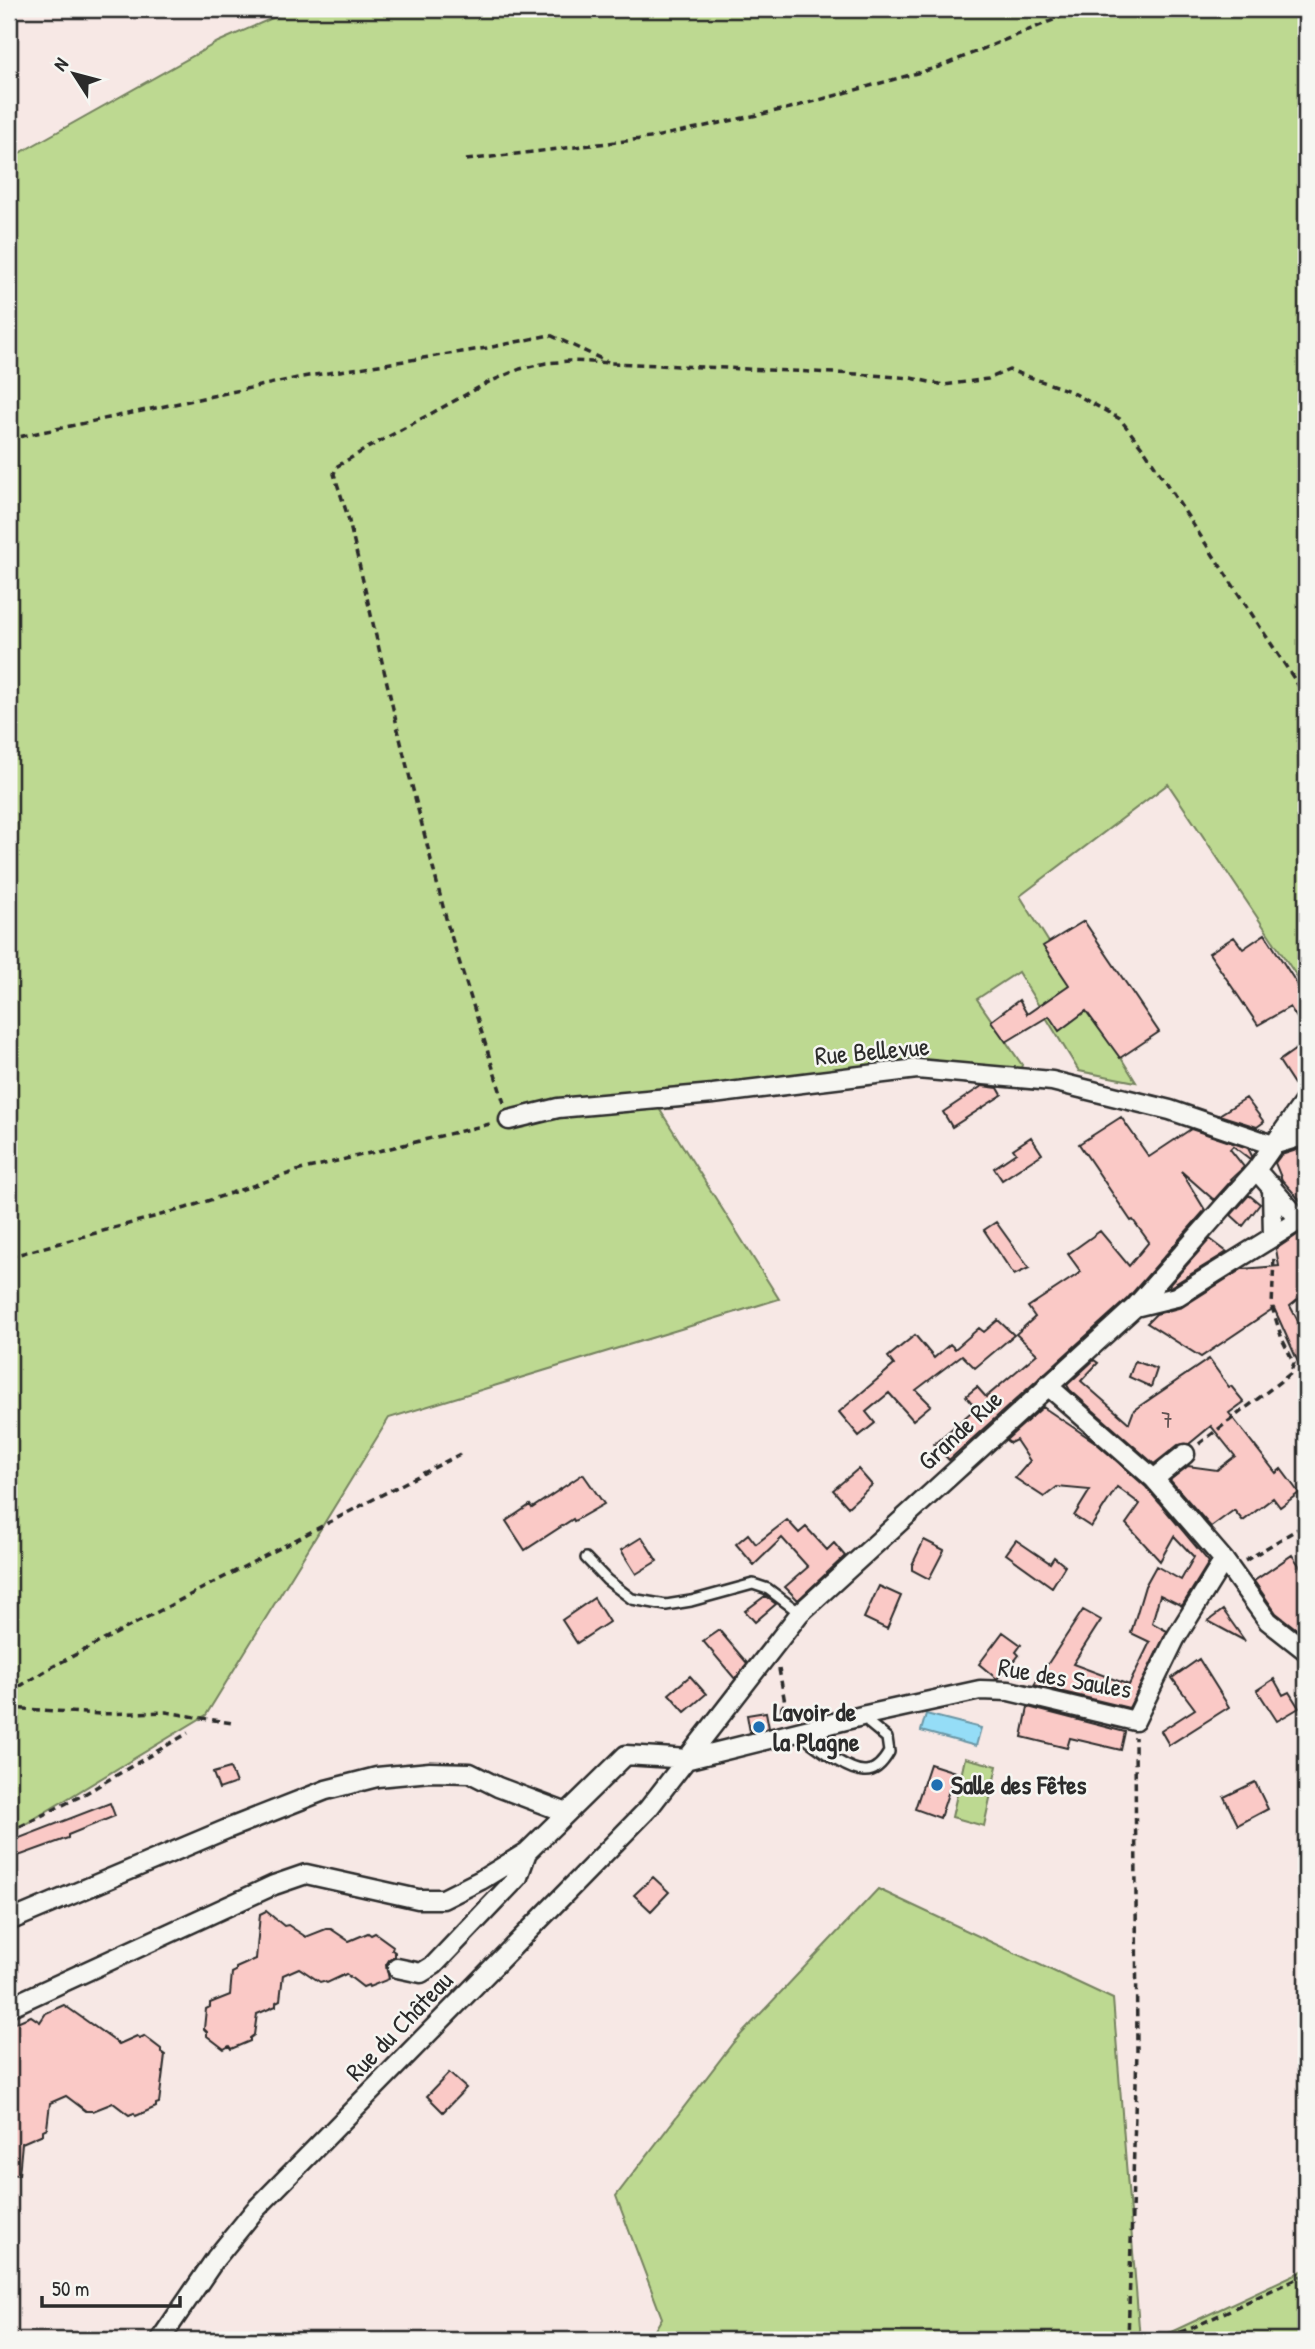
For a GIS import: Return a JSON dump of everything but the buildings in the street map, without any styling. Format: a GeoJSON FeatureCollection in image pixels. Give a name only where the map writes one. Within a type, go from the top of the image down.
{"type":"FeatureCollection","features":[{"type":"Feature","properties":{"kind":"street","name":"Rue Bellevue"},"geometry":{"type":"LineString","coordinates":[[509,1120],[558,1108],[713,1094],[917,1069],[1052,1080],[1170,1110],[1273,1145]]}},
{"type":"Feature","properties":{"kind":"street","name":"Grande Rue"},"geometry":{"type":"LineString","coordinates":[[689,1759],[800,1613],[1135,1307],[1256,1170],[1306,1098]]}},
{"type":"Feature","properties":{"kind":"street"},"geometry":{"type":"LineString","coordinates":[[1273,1145],[1306,1135]]}},
{"type":"Feature","properties":{"kind":"street"},"geometry":{"type":"LineString","coordinates":[[1135,1307],[1176,1297],[1303,1220],[1256,1170]]}},
{"type":"Feature","properties":{"kind":"street"},"geometry":{"type":"LineString","coordinates":[[1272,1186],[1273,1237]]}},
{"type":"Feature","properties":{"kind":"street"},"geometry":{"type":"LineString","coordinates":[[1047,1385],[1154,1479],[1228,1565],[1268,1621],[1306,1651]]}},
{"type":"Feature","properties":{"kind":"street"},"geometry":{"type":"LineString","coordinates":[[1154,1479],[1185,1454]]}},
{"type":"Feature","properties":{"kind":"street","name":"Rue des Saules"},"geometry":{"type":"LineString","coordinates":[[527,1852],[626,1755],[689,1759],[980,1690],[1009,1691],[1135,1721],[1175,1639],[1228,1565]]}},
{"type":"Feature","properties":{"kind":"street","name":"Rue du Château"},"geometry":{"type":"LineString","coordinates":[[160,2340],[216,2258],[255,2210],[648,1809],[689,1759]]}},
{"type":"Feature","properties":{"kind":"street"},"geometry":{"type":"LineString","coordinates":[[9,1921],[314,1795],[377,1777],[430,1772],[470,1773],[498,1787],[567,1813]]}},
{"type":"Feature","properties":{"kind":"street"},"geometry":{"type":"LineString","coordinates":[[397,1968],[421,1972],[433,1965],[518,1877],[527,1852]]}},
{"type":"Feature","properties":{"kind":"street"},"geometry":{"type":"LineString","coordinates":[[9,2007],[274,1885],[306,1874],[418,1899],[443,1899],[527,1852]]}},
{"type":"Feature","properties":{"kind":"lane"},"geometry":{"type":"LineString","coordinates":[[586,1558],[607,1580],[632,1599],[666,1605],[753,1584],[768,1589],[800,1613]]}},
{"type":"Feature","properties":{"kind":"lane"},"geometry":{"type":"LineString","coordinates":[[798,1733],[851,1768],[866,1772],[879,1766],[888,1752],[887,1738],[870,1724],[866,1715]]}},
{"type":"Feature","properties":{"kind":"path"},"geometry":{"type":"LineString","coordinates":[[466,160],[650,138],[790,108],[939,67],[1080,9]]}},
{"type":"Feature","properties":{"kind":"path"},"geometry":{"type":"LineString","coordinates":[[9,439],[302,377],[488,348],[550,335],[610,363]]}},
{"type":"Feature","properties":{"kind":"path"},"geometry":{"type":"LineString","coordinates":[[9,1257],[186,1208],[300,1170],[509,1120],[448,926],[403,751],[348,517],[334,474],[337,467],[364,450],[489,382],[520,369],[569,361],[870,375],[911,378],[944,385],[988,379],[1009,370],[1070,391],[1120,419],[1145,451],[1306,698]]}},
{"type":"Feature","properties":{"kind":"path"},"geometry":{"type":"LineString","coordinates":[[1185,1454],[1290,1374],[1294,1363],[1282,1339],[1272,1307],[1273,1237]]}},
{"type":"Feature","properties":{"kind":"path"},"geometry":{"type":"LineString","coordinates":[[9,1693],[50,1668],[460,1454]]}},
{"type":"Feature","properties":{"kind":"path"},"geometry":{"type":"LineString","coordinates":[[1228,1565],[1306,1524]]}},
{"type":"Feature","properties":{"kind":"path"},"geometry":{"type":"LineString","coordinates":[[769,1652],[777,1659],[785,1703],[780,1719],[775,1720]]}},
{"type":"Feature","properties":{"kind":"path"},"geometry":{"type":"LineString","coordinates":[[9,1708],[100,1714],[166,1712],[232,1723]]}},
{"type":"Feature","properties":{"kind":"path"},"geometry":{"type":"LineString","coordinates":[[1128,2340],[1137,2051],[1135,1721]]}},
{"type":"Feature","properties":{"kind":"path"},"geometry":{"type":"LineString","coordinates":[[9,1832],[81,1796],[188,1733]]}},
{"type":"Feature","properties":{"kind":"path"},"geometry":{"type":"LineString","coordinates":[[1157,2340],[1192,2328],[1306,2274]]}},
{"type":"Feature","properties":{"kind":"green space"},"geometry":{"type":"Polygon","coordinates":[[[293,9],[1306,9],[1306,990],[1168,784],[1020,896],[1136,1082],[1079,1071],[1018,972],[977,999],[1022,1065],[1016,1082],[929,1077],[865,1081],[660,1110],[779,1299],[389,1418],[206,1715],[9,1834],[9,159],[218,42],[293,9]]]}},
{"type":"Feature","properties":{"kind":"green space"},"geometry":{"type":"Polygon","coordinates":[[[965,1758],[997,1766],[984,1826],[952,1817],[965,1758]]]}},
{"type":"Feature","properties":{"kind":"green space"},"geometry":{"type":"Polygon","coordinates":[[[878,1889],[1113,1999],[1140,2340],[649,2340],[662,2318],[616,2196],[733,2043],[878,1889]]]}},
{"type":"Feature","properties":{"kind":"green space"},"geometry":{"type":"Polygon","coordinates":[[[1306,2269],[1306,2340],[1154,2340],[1306,2269]]]}},
{"type":"Feature","properties":{"kind":"water"},"geometry":{"type":"Polygon","coordinates":[[[926,1714],[981,1728],[976,1746],[921,1731],[926,1714]]]}},
{"type":"Feature","properties":{"kind":"place","name":"Lavoir de la Plagne"},"geometry":{"type":"Point","coordinates":[759,1727]}},
{"type":"Feature","properties":{"kind":"place","name":"Salle des Fêtes"},"geometry":{"type":"Point","coordinates":[937,1785]}}]}
